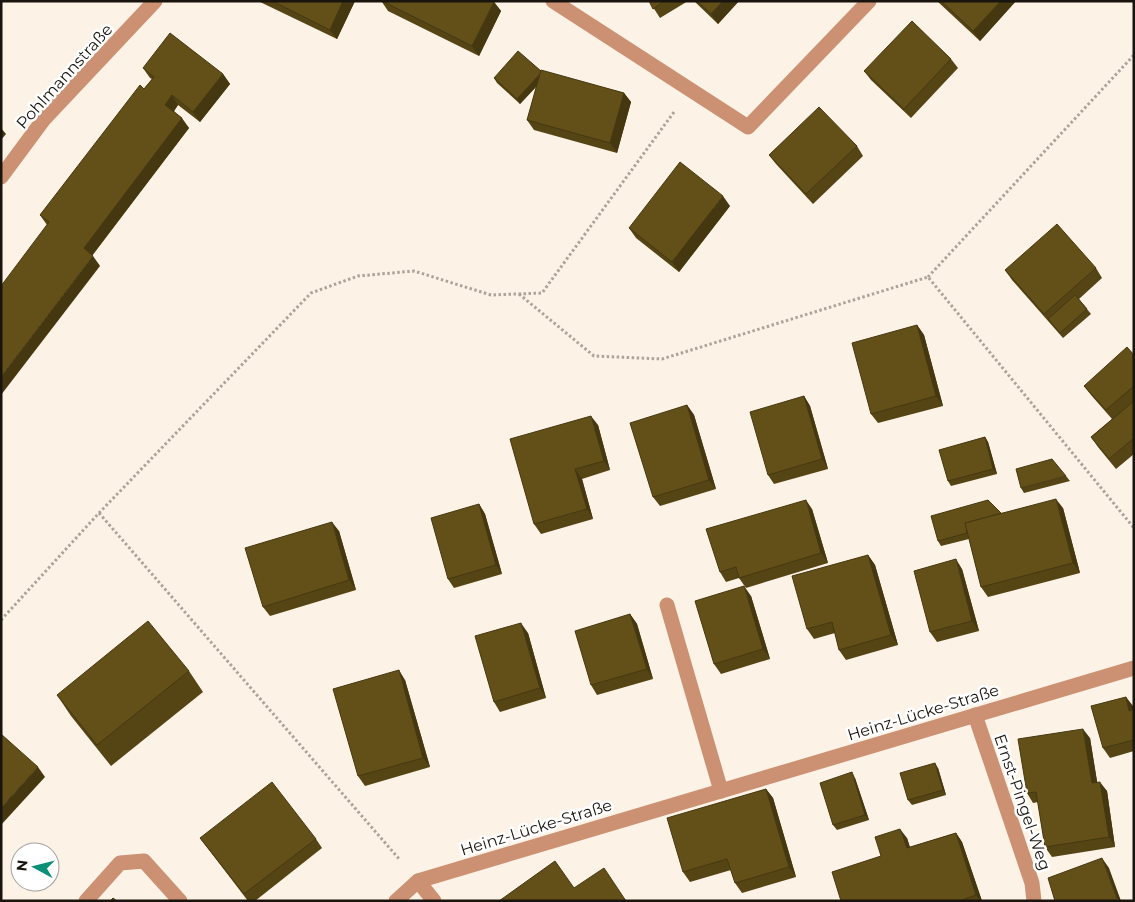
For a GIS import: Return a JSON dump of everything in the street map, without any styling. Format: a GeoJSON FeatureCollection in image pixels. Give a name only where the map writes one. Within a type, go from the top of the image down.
{"type":"FeatureCollection","features":[{"type":"Feature","properties":{"kind":"street","name":"Pohlmannstraße"},"geometry":{"type":"LineString","coordinates":[[1,177],[44,119],[156,1]]}},
{"type":"Feature","properties":{"kind":"street"},"geometry":{"type":"LineString","coordinates":[[553,1],[748,127],[869,1]]}},
{"type":"Feature","properties":{"kind":"street"},"geometry":{"type":"LineString","coordinates":[[667,605],[721,790]]}},
{"type":"Feature","properties":{"kind":"street","name":"Heinz-Lücke-Straße"},"geometry":{"type":"LineString","coordinates":[[396,901],[418,881],[1134,668]]}},
{"type":"Feature","properties":{"kind":"street","name":"Ernst-Pingel-Weg"},"geometry":{"type":"LineString","coordinates":[[975,715],[1032,883],[1034,901]]}},
{"type":"Feature","properties":{"kind":"street"},"geometry":{"type":"LineString","coordinates":[[86,901],[120,863],[144,860],[180,901]]}},
{"type":"Feature","properties":{"kind":"street"},"geometry":{"type":"LineString","coordinates":[[418,881],[434,901]]}},
{"type":"Feature","properties":{"kind":"path"},"geometry":{"type":"LineString","coordinates":[[519,294],[594,356],[662,359],[928,278],[1134,55]]}},
{"type":"Feature","properties":{"kind":"path"},"geometry":{"type":"LineString","coordinates":[[1,620],[100,513],[312,293],[358,276],[414,270],[490,295],[542,292],[690,90]]}},
{"type":"Feature","properties":{"kind":"path"},"geometry":{"type":"LineString","coordinates":[[928,278],[1134,528]]}},
{"type":"Feature","properties":{"kind":"path"},"geometry":{"type":"LineString","coordinates":[[100,513],[418,881]]}},
{"type":"Feature","properties":{"kind":"building"},"geometry":{"type":"Polygon","coordinates":[[[272,1],[343,1],[330,30],[272,1]]]}},
{"type":"Feature","properties":{"kind":"building"},"geometry":{"type":"Polygon","coordinates":[[[382,1],[494,1],[494,2],[472,46],[382,1]]]}},
{"type":"Feature","properties":{"kind":"building"},"geometry":{"type":"Polygon","coordinates":[[[649,1],[665,1],[653,9],[649,1]]]}},
{"type":"Feature","properties":{"kind":"building"},"geometry":{"type":"Polygon","coordinates":[[[697,1],[723,1],[711,14],[697,1]]]}},
{"type":"Feature","properties":{"kind":"building"},"geometry":{"type":"Polygon","coordinates":[[[941,1],[1001,1],[973,31],[941,1]]]}},
{"type":"Feature","properties":{"kind":"building"},"geometry":{"type":"Polygon","coordinates":[[[912,21],[951,59],[904,109],[864,71],[912,21]]]}},
{"type":"Feature","properties":{"kind":"building"},"geometry":{"type":"Polygon","coordinates":[[[170,33],[223,74],[193,112],[172,95],[165,105],[182,118],[84,248],[93,256],[1,377],[1,286],[49,222],[40,215],[140,85],[144,89],[154,77],[143,68],[170,33]]]}},
{"type":"Feature","properties":{"kind":"building"},"geometry":{"type":"Polygon","coordinates":[[[518,51],[541,71],[517,99],[494,78],[518,51]]]}},
{"type":"Feature","properties":{"kind":"building"},"geometry":{"type":"Polygon","coordinates":[[[541,70],[624,93],[610,143],[527,120],[541,70]]]}},
{"type":"Feature","properties":{"kind":"building"},"geometry":{"type":"Polygon","coordinates":[[[819,107],[857,146],[806,194],[769,155],[819,107]]]}},
{"type":"Feature","properties":{"kind":"building"},"geometry":{"type":"Polygon","coordinates":[[[680,162],[723,196],[672,262],[629,228],[680,162]]]}},
{"type":"Feature","properties":{"kind":"building"},"geometry":{"type":"Polygon","coordinates":[[[1057,224],[1096,268],[1044,314],[1005,270],[1057,224]]]}},
{"type":"Feature","properties":{"kind":"building"},"geometry":{"type":"Polygon","coordinates":[[[1075,295],[1087,309],[1060,333],[1048,319],[1075,295]]]}},
{"type":"Feature","properties":{"kind":"building"},"geometry":{"type":"Polygon","coordinates":[[[917,325],[936,396],[871,414],[852,343],[917,325]]]}},
{"type":"Feature","properties":{"kind":"building"},"geometry":{"type":"Polygon","coordinates":[[[1127,347],[1134,355],[1134,386],[1106,410],[1084,386],[1127,347]]]}},
{"type":"Feature","properties":{"kind":"building"},"geometry":{"type":"Polygon","coordinates":[[[804,396],[822,459],[768,475],[750,412],[804,396]]]}},
{"type":"Feature","properties":{"kind":"building"},"geometry":{"type":"Polygon","coordinates":[[[1134,401],[1134,438],[1109,459],[1091,437],[1134,401]]]}},
{"type":"Feature","properties":{"kind":"building"},"geometry":{"type":"Polygon","coordinates":[[[687,405],[709,480],[653,497],[630,423],[687,405]]]}},
{"type":"Feature","properties":{"kind":"building"},"geometry":{"type":"Polygon","coordinates":[[[591,416],[604,461],[575,469],[587,509],[534,524],[510,439],[591,416]]]}},
{"type":"Feature","properties":{"kind":"building"},"geometry":{"type":"Polygon","coordinates":[[[985,437],[993,469],[948,481],[939,450],[985,437]]]}},
{"type":"Feature","properties":{"kind":"building"},"geometry":{"type":"Polygon","coordinates":[[[1052,459],[1066,476],[1021,488],[1016,469],[1052,459]]]}},
{"type":"Feature","properties":{"kind":"building"},"geometry":{"type":"Polygon","coordinates":[[[1056,499],[1073,563],[981,587],[965,523],[1056,499]]]}},
{"type":"Feature","properties":{"kind":"building"},"geometry":{"type":"Polygon","coordinates":[[[806,500],[821,553],[739,578],[736,567],[720,572],[706,529],[806,500]]]}},
{"type":"Feature","properties":{"kind":"building"},"geometry":{"type":"Polygon","coordinates":[[[988,500],[1001,513],[965,523],[967,533],[938,541],[931,516],[988,500]]]}},
{"type":"Feature","properties":{"kind":"building"},"geometry":{"type":"Polygon","coordinates":[[[479,504],[496,565],[448,579],[431,518],[479,504]]]}},
{"type":"Feature","properties":{"kind":"building"},"geometry":{"type":"Polygon","coordinates":[[[332,522],[349,580],[263,607],[245,548],[332,522]]]}},
{"type":"Feature","properties":{"kind":"building"},"geometry":{"type":"Polygon","coordinates":[[[868,555],[891,635],[839,650],[832,622],[807,629],[792,576],[868,555]]]}},
{"type":"Feature","properties":{"kind":"building"},"geometry":{"type":"Polygon","coordinates":[[[956,559],[972,621],[930,632],[914,571],[956,559]]]}},
{"type":"Feature","properties":{"kind":"building"},"geometry":{"type":"Polygon","coordinates":[[[744,586],[763,649],[714,664],[695,601],[744,586]]]}},
{"type":"Feature","properties":{"kind":"building"},"geometry":{"type":"Polygon","coordinates":[[[630,614],[647,669],[591,685],[575,631],[630,614]]]}},
{"type":"Feature","properties":{"kind":"building"},"geometry":{"type":"Polygon","coordinates":[[[148,621],[189,671],[97,745],[57,695],[148,621]]]}},
{"type":"Feature","properties":{"kind":"building"},"geometry":{"type":"Polygon","coordinates":[[[521,623],[540,688],[494,702],[475,636],[521,623]]]}},
{"type":"Feature","properties":{"kind":"building"},"geometry":{"type":"Polygon","coordinates":[[[399,670],[423,758],[358,776],[333,689],[399,670]]]}},
{"type":"Feature","properties":{"kind":"building"},"geometry":{"type":"Polygon","coordinates":[[[1126,697],[1129,711],[1134,709],[1134,740],[1103,748],[1091,706],[1126,697]]]}},
{"type":"Feature","properties":{"kind":"building"},"geometry":{"type":"Polygon","coordinates":[[[1083,729],[1092,783],[1100,782],[1109,837],[1045,847],[1036,792],[1027,793],[1018,739],[1083,729]]]}},
{"type":"Feature","properties":{"kind":"building"},"geometry":{"type":"Polygon","coordinates":[[[1,734],[38,767],[1,808],[1,734]]]}},
{"type":"Feature","properties":{"kind":"building"},"geometry":{"type":"Polygon","coordinates":[[[935,763],[943,790],[908,800],[900,773],[935,763]]]}},
{"type":"Feature","properties":{"kind":"building"},"geometry":{"type":"Polygon","coordinates":[[[852,772],[865,815],[833,825],[820,783],[852,772]]]}},
{"type":"Feature","properties":{"kind":"building"},"geometry":{"type":"Polygon","coordinates":[[[272,782],[316,839],[244,894],[200,838],[272,782]]]}},
{"type":"Feature","properties":{"kind":"building"},"geometry":{"type":"Polygon","coordinates":[[[766,789],[789,867],[735,883],[727,859],[683,872],[667,818],[766,789]]]}},
{"type":"Feature","properties":{"kind":"building"},"geometry":{"type":"Polygon","coordinates":[[[900,829],[907,848],[956,833],[976,895],[959,901],[841,901],[832,872],[881,856],[875,837],[900,829]]]}},
{"type":"Feature","properties":{"kind":"building"},"geometry":{"type":"Polygon","coordinates":[[[1102,858],[1117,899],[1113,901],[1055,901],[1048,878],[1102,858]]]}},
{"type":"Feature","properties":{"kind":"building"},"geometry":{"type":"Polygon","coordinates":[[[555,861],[574,888],[604,868],[626,901],[499,901],[555,861]]]}}]}
